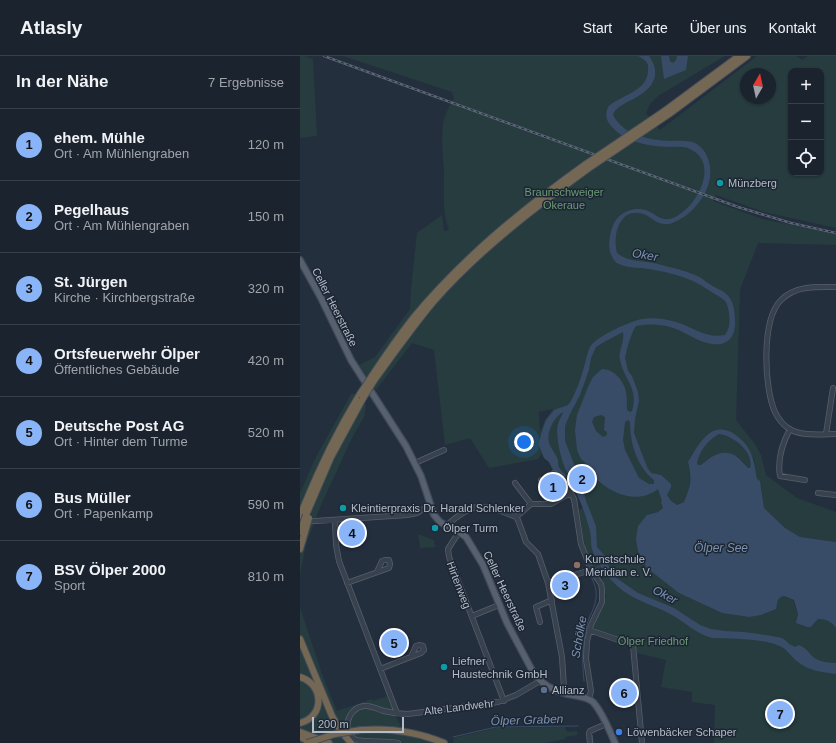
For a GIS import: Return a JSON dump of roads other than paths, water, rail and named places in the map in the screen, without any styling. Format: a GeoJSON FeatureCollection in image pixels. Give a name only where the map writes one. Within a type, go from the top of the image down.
{"type":"FeatureCollection","features":[{"type":"Feature","properties":{"kind":"highway"},"geometry":{"type":"LineString","coordinates":[[667,112],[739,56]]}},
{"type":"Feature","properties":{"kind":"highway"},"geometry":{"type":"LineString","coordinates":[[300,550],[304,515],[331,445],[373,378],[414,318],[459,271],[512,220],[551,190],[747,56]]}},
{"type":"Feature","properties":{"kind":"highway"},"geometry":{"type":"LineString","coordinates":[[304,515],[361,397]]}},
{"type":"Feature","properties":{"kind":"highway"},"geometry":{"type":"LineString","coordinates":[[300,639],[334,720],[351,743]]}},
{"type":"Feature","properties":{"kind":"highway"},"geometry":{"type":"LineString","coordinates":[[300,677],[307,680],[314,686],[319,700],[318,707],[309,720],[300,723]]}},
{"type":"Feature","properties":{"kind":"highway"},"geometry":{"type":"LineString","coordinates":[[307,743],[335,734],[376,729],[400,731],[444,743]]}},
{"type":"Feature","properties":{"kind":"highway"},"geometry":{"type":"LineString","coordinates":[[300,732],[329,743]]}},
{"type":"Feature","properties":{"kind":"highway"},"geometry":{"type":"LineString","coordinates":[[300,737],[314,743]]}},
{"type":"Feature","properties":{"kind":"main road","name":"Celler Heerstraße"},"geometry":{"type":"LineString","coordinates":[[300,260],[321,298],[351,360],[406,446],[415,463],[436,518],[459,532],[470,543],[483,565],[507,623],[529,665],[540,681],[550,688],[563,693],[589,699]]}},
{"type":"Feature","properties":{"kind":"main road"},"geometry":{"type":"LineString","coordinates":[[589,699],[594,703],[599,711],[615,743]]}},
{"type":"Feature","properties":{"kind":"street"},"geometry":{"type":"LineString","coordinates":[[836,287],[799,290],[790,293],[781,300],[774,311],[767,346],[768,392],[774,410],[780,420],[790,429],[797,432],[810,434],[836,434]]}},
{"type":"Feature","properties":{"kind":"street"},"geometry":{"type":"LineString","coordinates":[[826,434],[833,388]]}},
{"type":"Feature","properties":{"kind":"street"},"geometry":{"type":"LineString","coordinates":[[790,429],[780,453],[780,476],[805,480]]}},
{"type":"Feature","properties":{"kind":"street"},"geometry":{"type":"LineString","coordinates":[[415,463],[444,450]]}},
{"type":"Feature","properties":{"kind":"street"},"geometry":{"type":"LineString","coordinates":[[554,473],[568,488],[575,502],[581,544],[591,570],[601,584],[602,596],[600,606],[589,630],[586,659],[591,691],[589,699]]}},
{"type":"Feature","properties":{"kind":"street"},"geometry":{"type":"LineString","coordinates":[[541,480],[551,504]]}},
{"type":"Feature","properties":{"kind":"street"},"geometry":{"type":"LineString","coordinates":[[515,482],[531,504]]}},
{"type":"Feature","properties":{"kind":"street"},"geometry":{"type":"LineString","coordinates":[[818,493],[836,495]]}},
{"type":"Feature","properties":{"kind":"street"},"geometry":{"type":"LineString","coordinates":[[516,518],[531,504],[551,504],[567,495],[571,495]]}},
{"type":"Feature","properties":{"kind":"street"},"geometry":{"type":"LineString","coordinates":[[300,522],[407,516],[430,505]]}},
{"type":"Feature","properties":{"kind":"street"},"geometry":{"type":"LineString","coordinates":[[446,525],[464,511],[476,506],[485,506],[495,509],[516,518],[520,522],[526,542],[538,554],[548,583],[562,657],[563,693]]}},
{"type":"Feature","properties":{"kind":"street"},"geometry":{"type":"LineString","coordinates":[[335,520],[337,556],[397,713]]}},
{"type":"Feature","properties":{"kind":"street","name":"Hirtenweg"},"geometry":{"type":"LineString","coordinates":[[459,532],[448,549],[448,553],[504,701]]}},
{"type":"Feature","properties":{"kind":"street"},"geometry":{"type":"LineString","coordinates":[[548,583],[591,570]]}},
{"type":"Feature","properties":{"kind":"street"},"geometry":{"type":"LineString","coordinates":[[347,583],[377,572]]}},
{"type":"Feature","properties":{"kind":"street"},"geometry":{"type":"LineString","coordinates":[[540,622],[536,607],[552,600]]}},
{"type":"Feature","properties":{"kind":"street","name":"Hirtenweg"},"geometry":{"type":"LineString","coordinates":[[472,616],[499,605]]}},
{"type":"Feature","properties":{"kind":"street"},"geometry":{"type":"LineString","coordinates":[[589,630],[633,645],[642,743]]}},
{"type":"Feature","properties":{"kind":"street"},"geometry":{"type":"LineString","coordinates":[[380,669],[411,657]]}},
{"type":"Feature","properties":{"kind":"street","name":"Alte Landwehr"},"geometry":{"type":"LineString","coordinates":[[398,743],[387,741],[371,743],[361,742],[353,738],[347,725],[350,714],[360,706],[369,706],[397,713],[408,714],[504,701],[540,681]]}},
{"type":"Feature","properties":{"kind":"street"},"geometry":{"type":"LineString","coordinates":[[590,743],[588,733],[606,724]]}},
{"type":"Feature","properties":{"kind":"water","name":"Ölper See"},"geometry":{"type":"Polygon","coordinates":[[[638,56],[649,56],[655,68],[655,76],[652,84],[640,95],[620,106],[615,110],[613,115],[624,128],[638,136],[695,143],[702,148],[706,154],[710,167],[710,176],[709,184],[702,199],[691,212],[675,222],[670,224],[662,224],[646,215],[637,213],[624,217],[617,230],[617,253],[631,260],[658,264],[691,273],[701,278],[729,297],[734,311],[735,326],[733,335],[729,340],[721,344],[710,344],[670,327],[653,324],[636,326],[628,345],[625,358],[628,371],[632,376],[638,392],[639,401],[634,433],[647,467],[651,473],[661,475],[671,484],[667,495],[671,501],[677,505],[684,502],[689,486],[690,474],[688,462],[707,435],[720,429],[731,432],[743,441],[753,458],[757,479],[760,481],[764,508],[785,528],[800,537],[836,542],[836,628],[828,621],[821,619],[818,619],[811,627],[796,623],[798,614],[794,600],[784,596],[778,599],[776,609],[761,615],[749,617],[722,613],[679,593],[647,568],[638,551],[636,539],[638,526],[647,515],[658,512],[663,508],[658,489],[650,494],[633,497],[616,492],[608,488],[594,477],[595,475],[590,467],[581,459],[577,450],[575,430],[577,415],[593,377],[602,369],[613,372],[621,381],[626,390],[627,410],[630,412],[632,411],[634,396],[620,360],[623,332],[596,347],[591,358],[589,370],[580,395],[565,426],[565,441],[580,483],[581,485],[582,484],[586,501],[596,526],[597,547],[605,556],[610,570],[615,577],[638,593],[674,608],[700,625],[711,629],[772,636],[782,638],[792,646],[796,647],[798,645],[804,647],[816,659],[836,663],[836,674],[816,671],[802,665],[783,648],[770,643],[745,639],[712,638],[706,636],[676,617],[631,596],[617,586],[601,567],[592,549],[591,534],[578,497],[573,488],[576,487],[564,466],[560,454],[557,429],[558,422],[563,412],[554,421],[548,439],[558,460],[559,467],[566,476],[562,478],[558,472],[556,473],[549,462],[544,458],[539,445],[546,420],[554,410],[568,405],[571,401],[577,389],[590,347],[593,343],[606,334],[631,322],[647,318],[664,319],[676,322],[706,334],[718,336],[725,335],[729,327],[729,316],[725,301],[697,283],[671,273],[627,267],[614,261],[610,252],[609,241],[611,230],[620,215],[633,209],[638,209],[648,211],[663,219],[673,218],[682,213],[697,196],[702,185],[704,175],[704,164],[699,156],[690,149],[683,147],[654,146],[631,140],[617,132],[608,122],[606,112],[608,107],[639,88],[647,77],[648,65],[638,56]],[[601,415],[594,417],[592,422],[596,431],[603,437],[607,435],[607,432],[604,430],[605,417],[601,415]],[[628,420],[625,422],[623,440],[625,450],[639,478],[649,484],[654,484],[654,480],[643,468],[636,454],[631,438],[630,422],[628,420]],[[719,434],[715,436],[702,450],[698,458],[698,465],[701,465],[717,454],[726,453],[736,456],[748,468],[750,468],[749,456],[741,445],[725,435],[719,434]]]}},
{"type":"Feature","properties":{"kind":"water"},"geometry":{"type":"Polygon","coordinates":[[[661,56],[669,56],[670,61],[673,63],[677,56],[688,56],[686,70],[664,79],[661,56]]]}},
{"type":"Feature","properties":{"kind":"waterway","name":"Schölke"},"geometry":{"type":"LineString","coordinates":[[595,569],[601,565]]}},
{"type":"Feature","properties":{"kind":"waterway","name":"Schölke"},"geometry":{"type":"LineString","coordinates":[[584,681],[583,646],[587,624],[595,604],[596,595],[596,589],[591,573]]}},
{"type":"Feature","properties":{"kind":"waterway","name":"Ölper Graben"},"geometry":{"type":"LineString","coordinates":[[453,737],[496,727],[578,726]]}},
{"type":"Feature","properties":{"kind":"waterway","name":"Schölke"},"geometry":{"type":"LineString","coordinates":[[592,735],[593,743]]}},
{"type":"Feature","properties":{"kind":"railway"},"geometry":{"type":"LineString","coordinates":[[324,56],[738,207],[791,223],[836,233]]}},
{"type":"Feature","properties":{"kind":"place","name":"Münzberg"},"geometry":{"type":"Point","coordinates":[720,183]}},
{"type":"Feature","properties":{"kind":"place","name":"Pegelhaus"},"geometry":{"type":"Point","coordinates":[582,479]}},
{"type":"Feature","properties":{"kind":"place","name":"ehem. Mühle"},"geometry":{"type":"Point","coordinates":[553,487]}},
{"type":"Feature","properties":{"kind":"place","name":"Kleintierpraxis Dr. Harald Schlenker"},"geometry":{"type":"Point","coordinates":[343,508]}},
{"type":"Feature","properties":{"kind":"place","name":"Ölper Turm"},"geometry":{"type":"Point","coordinates":[435,528]}},
{"type":"Feature","properties":{"kind":"place","name":"Ortsfeuerwehr Ölper"},"geometry":{"type":"Point","coordinates":[352,533]}},
{"type":"Feature","properties":{"kind":"place","name":"Kunstschule Meridian e. V."},"geometry":{"type":"Point","coordinates":[577,565]}},
{"type":"Feature","properties":{"kind":"place","name":"St. Jürgen"},"geometry":{"type":"Point","coordinates":[565,585]}},
{"type":"Feature","properties":{"kind":"place","name":"Deutsche Post AG"},"geometry":{"type":"Point","coordinates":[394,643]}},
{"type":"Feature","properties":{"kind":"place","name":"Liefner Haustechnik GmbH"},"geometry":{"type":"Point","coordinates":[444,667]}},
{"type":"Feature","properties":{"kind":"place","name":"Allianz"},"geometry":{"type":"Point","coordinates":[544,690]}},
{"type":"Feature","properties":{"kind":"place","name":"Bus Müller"},"geometry":{"type":"Point","coordinates":[624,693]}},
{"type":"Feature","properties":{"kind":"place","name":"BSV Ölper 2000"},"geometry":{"type":"Point","coordinates":[780,714]}},
{"type":"Feature","properties":{"kind":"place","name":"Löwenbäcker Schaper"},"geometry":{"type":"Point","coordinates":[619,732]}},
{"type":"Feature","properties":{"kind":"park label","name":"Braunschweiger Okeraue"},"geometry":{"type":"Point","coordinates":[564,198]}},
{"type":"Feature","properties":{"kind":"park label","name":"Ölper Friedhof"},"geometry":{"type":"Point","coordinates":[653,641]}},
{"type":"Feature","properties":{"kind":"water label","name":"Oker"},"geometry":{"type":"Point","coordinates":[645,255]}},
{"type":"Feature","properties":{"kind":"water label","name":"Oker"},"geometry":{"type":"Point","coordinates":[665,595]}}]}
